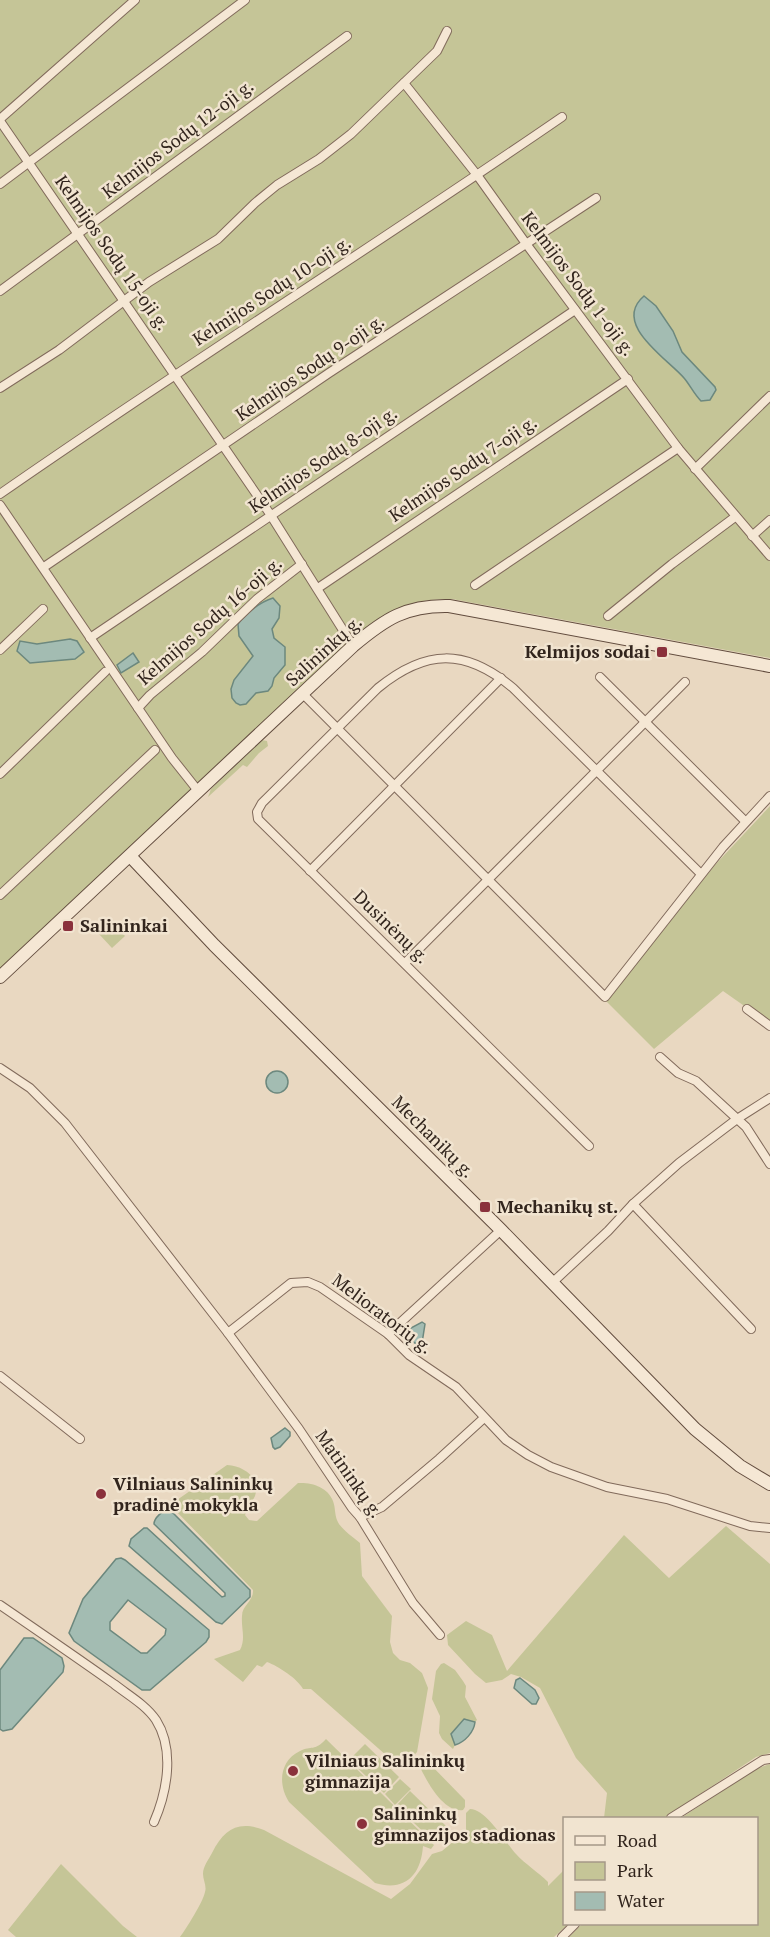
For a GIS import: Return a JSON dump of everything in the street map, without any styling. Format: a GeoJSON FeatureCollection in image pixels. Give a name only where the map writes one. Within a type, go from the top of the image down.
{"type":"FeatureCollection","features":[{"type":"Feature","properties":{"kind":"main road","name":"Salininkų g."},"geometry":{"type":"LineString","coordinates":[[0,977],[353,646],[395,615],[420,607],[449,606],[770,666]]}},
{"type":"Feature","properties":{"kind":"main road","name":"Mechanikų g."},"geometry":{"type":"LineString","coordinates":[[130,856],[214,945],[553,1282],[695,1429],[740,1466],[770,1484]]}},
{"type":"Feature","properties":{"kind":"street"},"geometry":{"type":"LineString","coordinates":[[0,120],[135,0]]}},
{"type":"Feature","properties":{"kind":"street"},"geometry":{"type":"LineString","coordinates":[[0,184],[245,0]]}},
{"type":"Feature","properties":{"kind":"street"},"geometry":{"type":"LineString","coordinates":[[0,388],[58,350],[125,300],[218,239],[255,202],[277,185],[320,159],[351,134],[437,51],[447,31]]}},
{"type":"Feature","properties":{"kind":"street","name":"Kelmijos Sodų 12-oji g."},"geometry":{"type":"LineString","coordinates":[[0,291],[347,36]]}},
{"type":"Feature","properties":{"kind":"street","name":"Kelmijos Sodų 1-oji g."},"geometry":{"type":"LineString","coordinates":[[404,83],[477,175],[678,448],[770,556]]}},
{"type":"Feature","properties":{"kind":"street","name":"Kelmijos Sodų 10-oji g."},"geometry":{"type":"LineString","coordinates":[[0,494],[562,117]]}},
{"type":"Feature","properties":{"kind":"street","name":"Kelmijos Sodų 15-oji g."},"geometry":{"type":"LineString","coordinates":[[0,120],[270,514],[353,646]]}},
{"type":"Feature","properties":{"kind":"street","name":"Kelmijos Sodų 9-oji g."},"geometry":{"type":"LineString","coordinates":[[44,567],[329,373],[596,198]]}},
{"type":"Feature","properties":{"kind":"street","name":"Kelmijos Sodų 8-oji g."},"geometry":{"type":"LineString","coordinates":[[90,638],[254,528],[270,514],[575,310]]}},
{"type":"Feature","properties":{"kind":"street","name":"Kelmijos Sodų 7-oji g."},"geometry":{"type":"LineString","coordinates":[[318,588],[628,379]]}},
{"type":"Feature","properties":{"kind":"street"},"geometry":{"type":"LineString","coordinates":[[695,469],[770,396]]}},
{"type":"Feature","properties":{"kind":"street"},"geometry":{"type":"LineString","coordinates":[[475,585],[678,448]]}},
{"type":"Feature","properties":{"kind":"street"},"geometry":{"type":"LineString","coordinates":[[0,505],[138,708]]}},
{"type":"Feature","properties":{"kind":"street"},"geometry":{"type":"LineString","coordinates":[[608,616],[735,517]]}},
{"type":"Feature","properties":{"kind":"street"},"geometry":{"type":"LineString","coordinates":[[752,536],[770,520]]}},
{"type":"Feature","properties":{"kind":"street","name":"Kelmijos Sodų 16-oji g."},"geometry":{"type":"LineString","coordinates":[[199,792],[172,758],[138,708],[150,695],[202,652],[257,599],[302,564]]}},
{"type":"Feature","properties":{"kind":"street"},"geometry":{"type":"LineString","coordinates":[[0,650],[43,609]]}},
{"type":"Feature","properties":{"kind":"street","name":"Dusinėnų g."},"geometry":{"type":"LineString","coordinates":[[589,1146],[310,872],[258,819],[257,812],[262,803],[378,688],[392,677],[410,667],[428,661],[444,658],[460,659],[484,666],[501,678],[701,874]]}},
{"type":"Feature","properties":{"kind":"street"},"geometry":{"type":"LineString","coordinates":[[0,774],[105,672]]}},
{"type":"Feature","properties":{"kind":"street"},"geometry":{"type":"LineString","coordinates":[[600,677],[746,821]]}},
{"type":"Feature","properties":{"kind":"street"},"geometry":{"type":"LineString","coordinates":[[310,872],[501,678]]}},
{"type":"Feature","properties":{"kind":"street"},"geometry":{"type":"LineString","coordinates":[[405,963],[685,682]]}},
{"type":"Feature","properties":{"kind":"street"},"geometry":{"type":"LineString","coordinates":[[303,694],[604,997],[701,874],[770,796]]}},
{"type":"Feature","properties":{"kind":"street"},"geometry":{"type":"LineString","coordinates":[[0,895],[155,750]]}},
{"type":"Feature","properties":{"kind":"street"},"geometry":{"type":"LineString","coordinates":[[747,1009],[770,1026]]}},
{"type":"Feature","properties":{"kind":"street"},"geometry":{"type":"LineString","coordinates":[[660,1057],[678,1073],[696,1082],[746,1127],[770,1164]]}},
{"type":"Feature","properties":{"kind":"street"},"geometry":{"type":"LineString","coordinates":[[0,1068],[30,1088],[65,1123],[228,1333]]}},
{"type":"Feature","properties":{"kind":"street"},"geometry":{"type":"LineString","coordinates":[[553,1282],[679,1163],[737,1119],[770,1098]]}},
{"type":"Feature","properties":{"kind":"street"},"geometry":{"type":"LineString","coordinates":[[633,1204],[751,1329]]}},
{"type":"Feature","properties":{"kind":"street"},"geometry":{"type":"LineString","coordinates":[[388,1334],[501,1230]]}},
{"type":"Feature","properties":{"kind":"street","name":"Melioratorių g."},"geometry":{"type":"LineString","coordinates":[[228,1333],[281,1290],[300,1281],[308,1282],[320,1287],[388,1334],[409,1355],[456,1387],[506,1440],[528,1455],[551,1467],[607,1486],[667,1498],[750,1526],[770,1528]]}},
{"type":"Feature","properties":{"kind":"street","name":"Matininkų g."},"geometry":{"type":"LineString","coordinates":[[228,1333],[360,1517],[413,1603],[440,1635]]}},
{"type":"Feature","properties":{"kind":"street"},"geometry":{"type":"LineString","coordinates":[[0,1376],[80,1439]]}},
{"type":"Feature","properties":{"kind":"street"},"geometry":{"type":"LineString","coordinates":[[360,1517],[382,1508],[484,1418]]}},
{"type":"Feature","properties":{"kind":"street"},"geometry":{"type":"LineString","coordinates":[[0,1605],[133,1699],[156,1720],[165,1748],[168,1770],[164,1799],[154,1822]]}},
{"type":"Feature","properties":{"kind":"street"},"geometry":{"type":"LineString","coordinates":[[672,1817],[763,1760],[770,1759]]}},
{"type":"Feature","properties":{"kind":"street"},"geometry":{"type":"LineString","coordinates":[[562,1937],[573,1925]]}},
{"type":"Feature","properties":{"kind":"green space"},"geometry":{"type":"Polygon","coordinates":[[[0,0],[770,0],[770,658],[452,599],[424,601],[400,607],[379,619],[356,637],[0,969],[0,0]]]}},
{"type":"Feature","properties":{"kind":"green space"},"geometry":{"type":"Polygon","coordinates":[[[262,740],[267,741],[268,746],[247,767],[243,765],[208,797],[211,789],[262,740]]]}},
{"type":"Feature","properties":{"kind":"green space"},"geometry":{"type":"Polygon","coordinates":[[[770,806],[770,1024],[723,991],[654,1049],[606,1001],[714,866],[770,806]]]}},
{"type":"Feature","properties":{"kind":"green space"},"geometry":{"type":"Polygon","coordinates":[[[113,922],[125,936],[112,948],[99,934],[113,922]]]}},
{"type":"Feature","properties":{"kind":"green space"},"geometry":{"type":"Polygon","coordinates":[[[227,1465],[245,1470],[258,1484],[255,1496],[245,1515],[249,1520],[257,1521],[298,1483],[308,1483],[318,1486],[331,1496],[339,1524],[360,1543],[362,1576],[392,1616],[390,1642],[393,1653],[422,1673],[428,1688],[417,1752],[408,1762],[395,1761],[387,1756],[311,1689],[303,1689],[277,1666],[267,1662],[262,1667],[257,1665],[243,1682],[214,1659],[240,1650],[243,1637],[243,1612],[252,1597],[253,1590],[173,1508],[177,1500],[227,1465]]]}},
{"type":"Feature","properties":{"kind":"green space"},"geometry":{"type":"Polygon","coordinates":[[[726,1526],[770,1564],[770,1753],[756,1757],[666,1817],[604,1817],[607,1793],[576,1758],[540,1688],[511,1674],[502,1680],[486,1683],[448,1645],[447,1635],[466,1621],[492,1635],[507,1671],[624,1535],[669,1578],[726,1526]]]}},
{"type":"Feature","properties":{"kind":"green space"},"geometry":{"type":"Polygon","coordinates":[[[444,1663],[455,1670],[466,1686],[465,1697],[477,1720],[475,1722],[464,1719],[451,1734],[455,1745],[453,1749],[439,1733],[440,1716],[432,1699],[436,1671],[444,1663]]]}},
{"type":"Feature","properties":{"kind":"green space","name":"Salininkų gimnazijos stadionas"},"geometry":{"type":"Polygon","coordinates":[[[326,1739],[434,1845],[431,1849],[423,1846],[422,1856],[415,1873],[403,1883],[386,1885],[375,1883],[289,1802],[285,1795],[282,1774],[288,1761],[293,1755],[304,1749],[316,1747],[326,1739]]]}},
{"type":"Feature","properties":{"kind":"green space"},"geometry":{"type":"Polygon","coordinates":[[[365,1744],[399,1777],[384,1793],[349,1760],[365,1744]]]}},
{"type":"Feature","properties":{"kind":"green space"},"geometry":{"type":"Polygon","coordinates":[[[422,1760],[427,1761],[465,1800],[463,1810],[456,1810],[449,1806],[436,1794],[419,1765],[422,1760]]]}},
{"type":"Feature","properties":{"kind":"green space"},"geometry":{"type":"Polygon","coordinates":[[[770,1764],[770,1937],[569,1937],[581,1925],[758,1925],[758,1817],[683,1817],[756,1769],[770,1764]]]}},
{"type":"Feature","properties":{"kind":"green space"},"geometry":{"type":"Polygon","coordinates":[[[400,1779],[411,1789],[395,1805],[385,1794],[400,1779]]]}},
{"type":"Feature","properties":{"kind":"green space"},"geometry":{"type":"Polygon","coordinates":[[[410,1791],[446,1826],[432,1840],[396,1806],[410,1791]]]}},
{"type":"Feature","properties":{"kind":"green space"},"geometry":{"type":"Polygon","coordinates":[[[470,1809],[476,1810],[489,1820],[516,1854],[548,1882],[548,1886],[563,1871],[563,1925],[567,1925],[554,1937],[180,1937],[204,1896],[205,1865],[222,1838],[233,1829],[247,1826],[264,1830],[391,1899],[410,1884],[432,1854],[442,1851],[466,1831],[466,1813],[470,1809]]]}},
{"type":"Feature","properties":{"kind":"green space"},"geometry":{"type":"Polygon","coordinates":[[[61,1864],[137,1937],[16,1937],[8,1930],[61,1864]]]}},
{"type":"Feature","properties":{"kind":"water"},"geometry":{"type":"Polygon","coordinates":[[[644,296],[656,306],[673,331],[682,352],[715,387],[716,390],[710,400],[701,401],[684,378],[656,351],[638,329],[634,318],[636,307],[644,296]]]}},
{"type":"Feature","properties":{"kind":"water"},"geometry":{"type":"Polygon","coordinates":[[[273,598],[280,606],[279,618],[272,629],[274,638],[285,647],[285,665],[274,678],[268,691],[256,693],[246,704],[240,705],[232,698],[231,689],[234,680],[253,656],[239,636],[238,624],[254,608],[273,598]]]}},
{"type":"Feature","properties":{"kind":"water"},"geometry":{"type":"Polygon","coordinates":[[[70,639],[77,641],[84,652],[75,659],[30,663],[17,651],[20,641],[37,644],[70,639]]]}},
{"type":"Feature","properties":{"kind":"water"},"geometry":{"type":"Polygon","coordinates":[[[133,653],[139,662],[121,673],[117,665],[133,653]]]}},
{"type":"Feature","properties":{"kind":"water"},"geometry":{"type":"Polygon","coordinates":[[[277,1071],[285,1074],[288,1082],[285,1090],[277,1093],[269,1090],[266,1082],[269,1074],[277,1071]]]}},
{"type":"Feature","properties":{"kind":"water"},"geometry":{"type":"Polygon","coordinates":[[[422,1322],[425,1324],[422,1343],[418,1345],[408,1339],[406,1334],[409,1329],[422,1322]]]}},
{"type":"Feature","properties":{"kind":"water"},"geometry":{"type":"Polygon","coordinates":[[[285,1428],[290,1432],[290,1436],[275,1449],[271,1438],[285,1428]]]}},
{"type":"Feature","properties":{"kind":"water"},"geometry":{"type":"Polygon","coordinates":[[[169,1509],[250,1590],[250,1597],[222,1624],[216,1622],[129,1546],[131,1539],[147,1528],[222,1597],[225,1596],[225,1593],[154,1524],[159,1515],[169,1509]]]}},
{"type":"Feature","properties":{"kind":"water"},"geometry":{"type":"Polygon","coordinates":[[[116,1559],[125,1560],[209,1630],[206,1642],[150,1690],[142,1690],[74,1641],[69,1633],[83,1599],[116,1559]],[[128,1600],[110,1622],[110,1630],[141,1653],[147,1653],[165,1635],[166,1629],[128,1600]]]}},
{"type":"Feature","properties":{"kind":"water"},"geometry":{"type":"Polygon","coordinates":[[[24,1638],[33,1638],[62,1658],[63,1672],[12,1729],[3,1731],[0,1729],[0,1670],[24,1638]]]}},
{"type":"Feature","properties":{"kind":"water"},"geometry":{"type":"Polygon","coordinates":[[[520,1678],[535,1690],[539,1698],[536,1704],[532,1704],[514,1688],[516,1680],[520,1678]]]}},
{"type":"Feature","properties":{"kind":"water"},"geometry":{"type":"Polygon","coordinates":[[[464,1719],[475,1722],[473,1729],[462,1742],[455,1745],[451,1734],[464,1719]]]}},
{"type":"Feature","properties":{"kind":"place","name":"Kelmijos sodai"},"geometry":{"type":"Point","coordinates":[662,652]}},
{"type":"Feature","properties":{"kind":"place","name":"Salininkai"},"geometry":{"type":"Point","coordinates":[68,926]}},
{"type":"Feature","properties":{"kind":"place","name":"Mechanikų st."},"geometry":{"type":"Point","coordinates":[485,1207]}},
{"type":"Feature","properties":{"kind":"place","name":"Vilniaus Salininkų pradinė mokykla"},"geometry":{"type":"Point","coordinates":[101,1494]}},
{"type":"Feature","properties":{"kind":"place","name":"Vilniaus Salininkų gimnazija"},"geometry":{"type":"Point","coordinates":[293,1771]}},
{"type":"Feature","properties":{"kind":"place","name":"Salininkų gimnazijos stadionas"},"geometry":{"type":"Point","coordinates":[362,1824]}}]}
